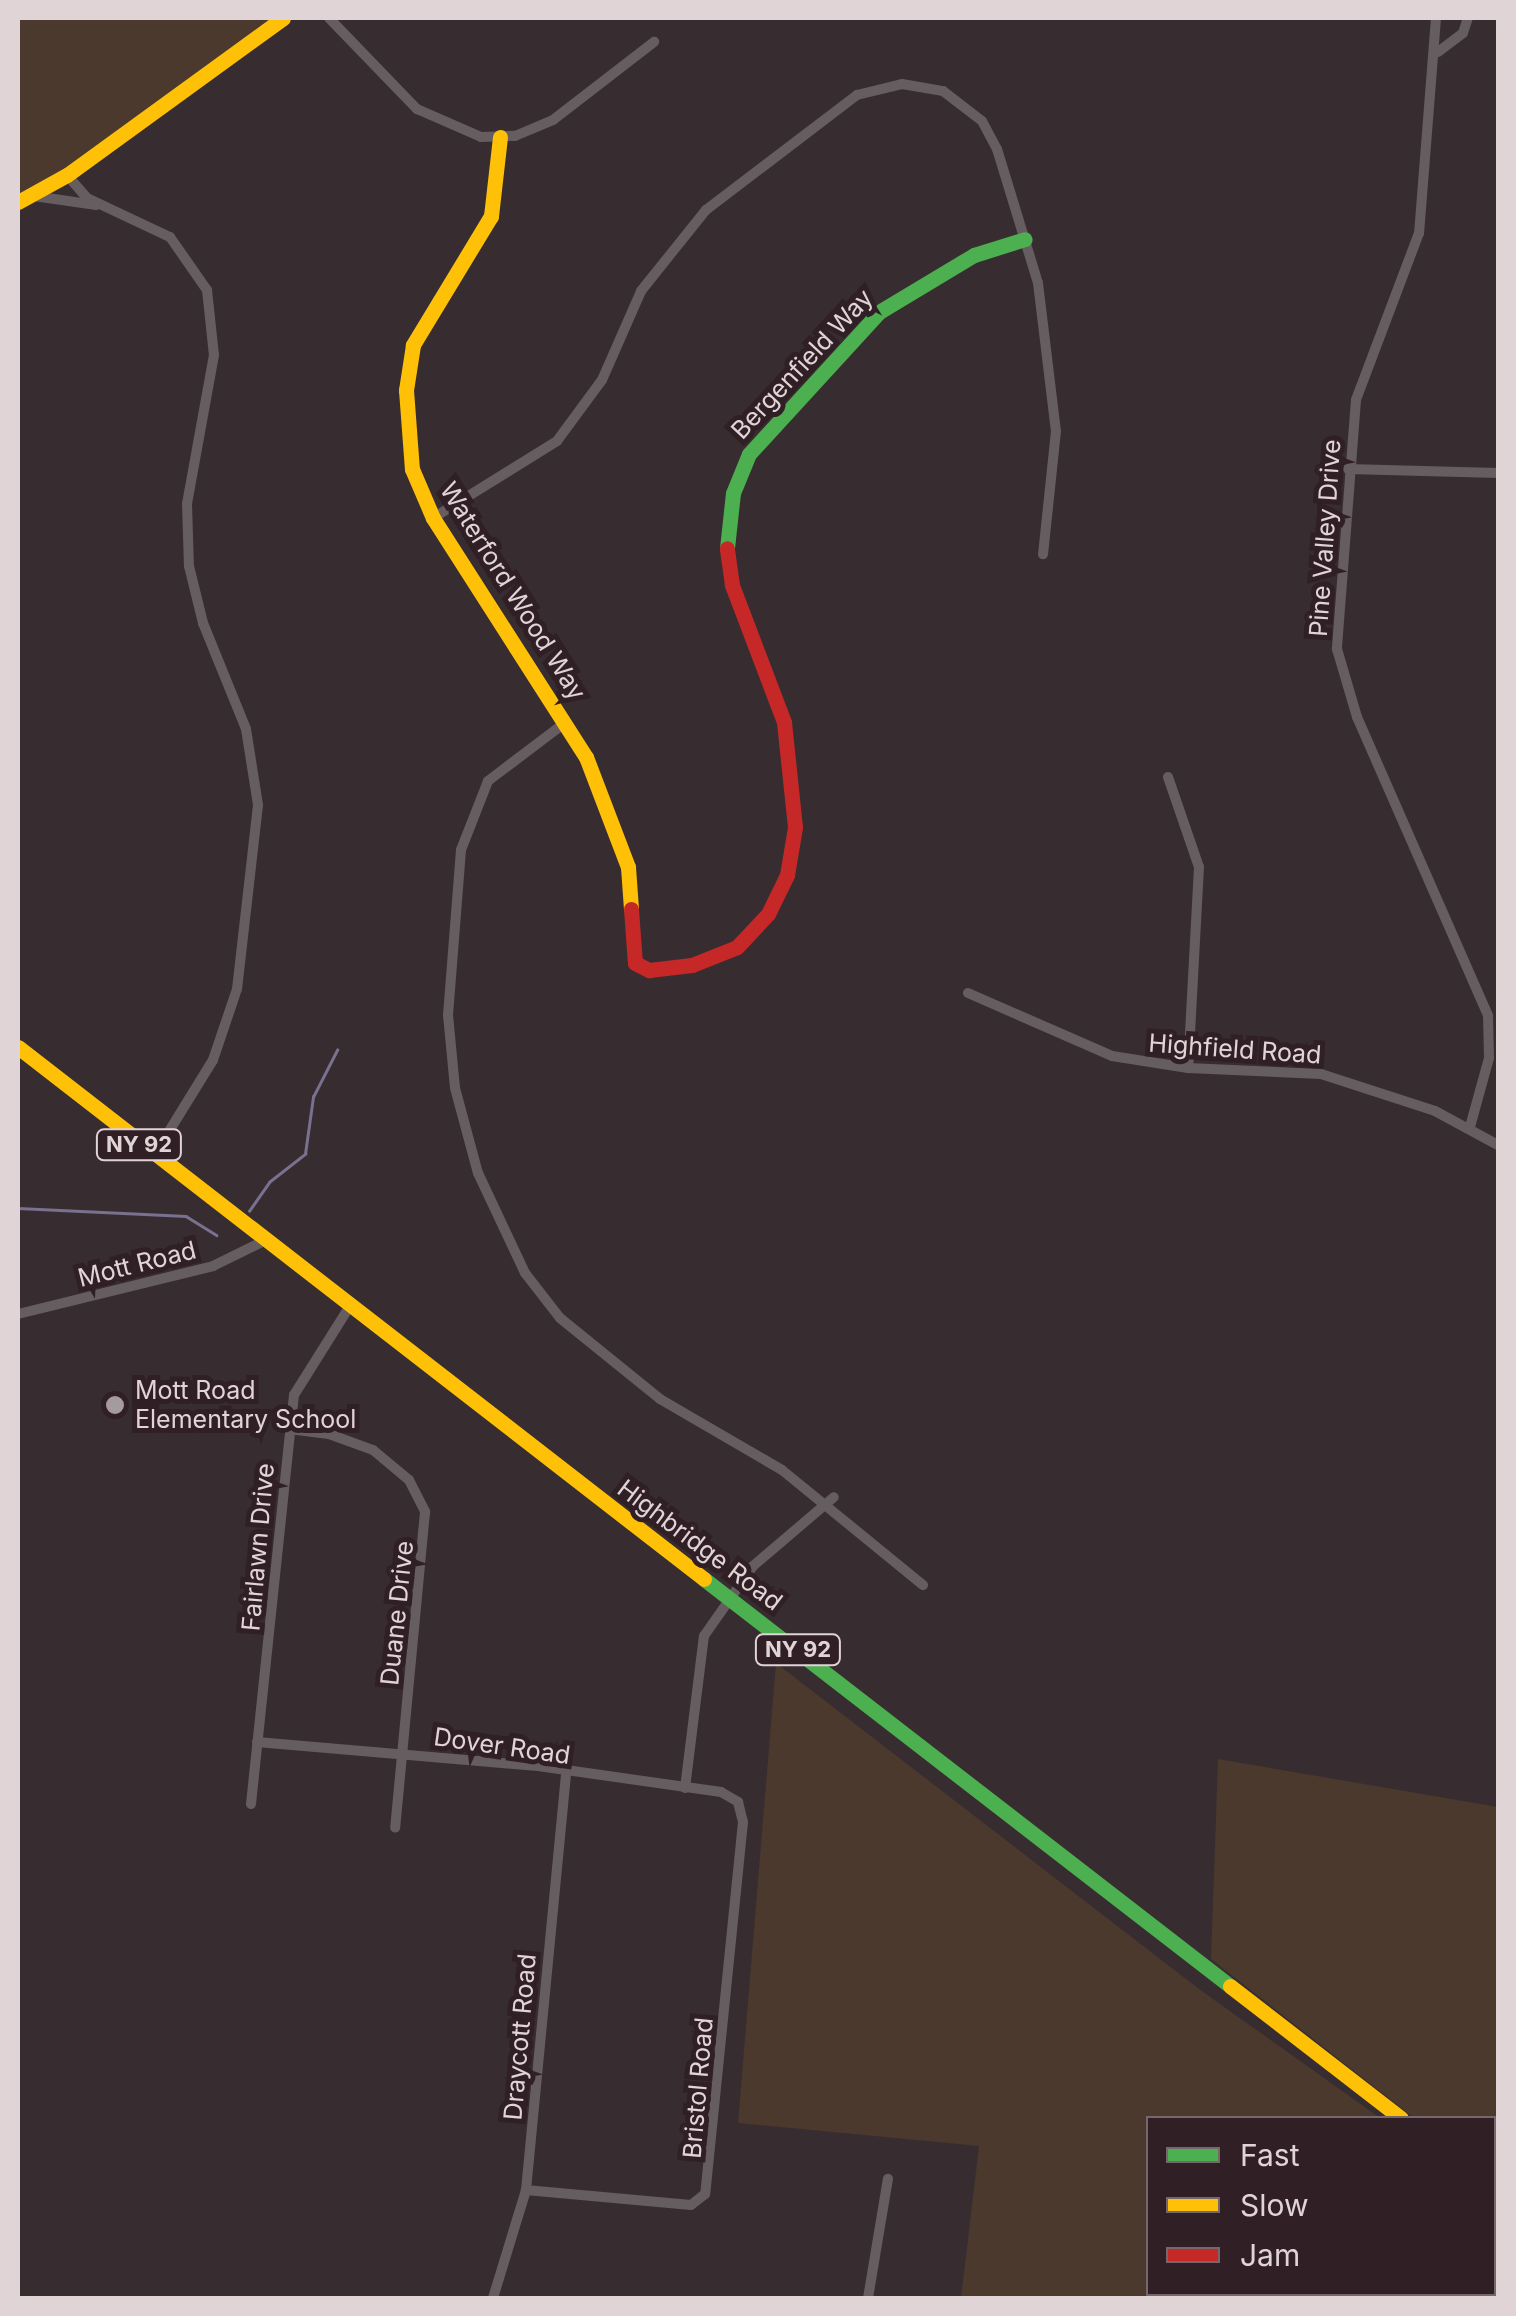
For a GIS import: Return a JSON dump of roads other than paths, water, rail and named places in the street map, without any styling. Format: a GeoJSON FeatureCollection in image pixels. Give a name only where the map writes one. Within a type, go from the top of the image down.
{"type":"FeatureCollection","features":[{"type":"Feature","properties":{"kind":"main road"},"geometry":{"type":"LineString","coordinates":[[18,202],[68,175],[283,18]]}},
{"type":"Feature","properties":{"kind":"main road","name":"Waterford Wood Way"},"geometry":{"type":"LineString","coordinates":[[500,137],[491,216],[427,314],[410,359],[412,469],[433,518],[566,722],[628,868],[636,963]]}},
{"type":"Feature","properties":{"kind":"main road","name":"Bergenfield Way"},"geometry":{"type":"LineString","coordinates":[[636,963],[649,970],[692,966],[737,946],[768,914],[787,875],[795,827],[784,722],[732,585],[726,544],[732,493],[749,454],[879,312],[974,255],[1024,239]]}},
{"type":"Feature","properties":{"kind":"main road","name":"Highbridge Road"},"geometry":{"type":"LineString","coordinates":[[18,1048],[348,1309],[730,1598],[1398,2116]]}},
{"type":"Feature","properties":{"kind":"street"},"geometry":{"type":"LineString","coordinates":[[329,18],[417,110],[458,132],[500,137],[554,120],[654,42]]}},
{"type":"Feature","properties":{"kind":"street","name":"Pine Valley Drive"},"geometry":{"type":"LineString","coordinates":[[1436,18],[1438,52],[1419,233],[1362,378],[1348,468],[1337,649],[1357,717],[1488,1016],[1489,1058],[1470,1127]]}},
{"type":"Feature","properties":{"kind":"street"},"geometry":{"type":"LineString","coordinates":[[1438,52],[1463,34],[1468,18]]}},
{"type":"Feature","properties":{"kind":"street"},"geometry":{"type":"LineString","coordinates":[[433,518],[557,441],[602,380],[642,291],[673,245],[748,175],[857,95],[902,84],[932,87],[972,110],[997,149],[1024,239],[1054,379],[1054,476],[1043,554]]}},
{"type":"Feature","properties":{"kind":"street"},"geometry":{"type":"LineString","coordinates":[[68,175],[101,206]]}},
{"type":"Feature","properties":{"kind":"street"},"geometry":{"type":"LineString","coordinates":[[34,196],[101,206],[170,237],[206,290],[214,355],[187,504],[189,566],[203,623],[246,729],[258,805],[232,1008],[192,1100],[154,1156]]}},
{"type":"Feature","properties":{"kind":"street"},"geometry":{"type":"LineString","coordinates":[[1348,468],[1498,473]]}},
{"type":"Feature","properties":{"kind":"street"},"geometry":{"type":"LineString","coordinates":[[566,722],[502,767],[467,823],[448,1015],[463,1129],[511,1246],[560,1318],[660,1398],[758,1452],[923,1585]]}},
{"type":"Feature","properties":{"kind":"street"},"geometry":{"type":"LineString","coordinates":[[1168,777],[1198,867],[1188,1068]]}},
{"type":"Feature","properties":{"kind":"street","name":"Highfield Road"},"geometry":{"type":"LineString","coordinates":[[968,993],[1107,1054],[1188,1068],[1321,1074],[1470,1127],[1498,1144]]}},
{"type":"Feature","properties":{"kind":"street","name":"Mott Road"},"geometry":{"type":"LineString","coordinates":[[18,1314],[213,1266],[262,1242]]}},
{"type":"Feature","properties":{"kind":"street","name":"Fairlawn Drive"},"geometry":{"type":"LineString","coordinates":[[251,1804],[289,1429],[298,1381],[348,1309]]}},
{"type":"Feature","properties":{"kind":"street","name":"Duane Drive"},"geometry":{"type":"LineString","coordinates":[[289,1429],[357,1442],[398,1468],[421,1498],[426,1530],[396,1828]]}},
{"type":"Feature","properties":{"kind":"street"},"geometry":{"type":"LineString","coordinates":[[685,1788],[698,1659],[704,1636],[754,1566],[834,1497]]}},
{"type":"Feature","properties":{"kind":"street","name":"Dover Road"},"geometry":{"type":"LineString","coordinates":[[258,1742],[403,1754],[721,1792],[738,1802]]}},
{"type":"Feature","properties":{"kind":"street","name":"Draycott Road"},"geometry":{"type":"LineString","coordinates":[[493,2298],[526,2190],[566,1774]]}},
{"type":"Feature","properties":{"kind":"street","name":"Bristol Road"},"geometry":{"type":"LineString","coordinates":[[526,2190],[691,2205],[705,2194],[743,1822],[738,1802]]}},
{"type":"Feature","properties":{"kind":"street"},"geometry":{"type":"LineString","coordinates":[[868,2298],[888,2179]]}},
{"type":"Feature","properties":{"kind":"waterway"},"geometry":{"type":"LineString","coordinates":[[249,1211],[269,1182],[305,1154],[313,1097],[337,1050]]}},
{"type":"Feature","properties":{"kind":"waterway"},"geometry":{"type":"LineString","coordinates":[[18,1208],[186,1216],[216,1235]]}},
{"type":"Feature","properties":{"kind":"place","name":"Mott Road Elementary School"},"geometry":{"type":"Point","coordinates":[115,1405]}}]}
